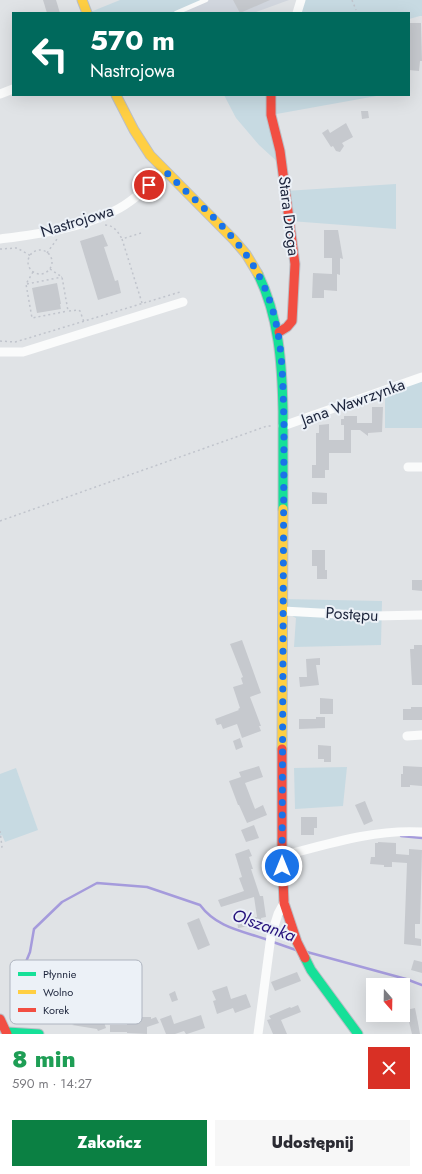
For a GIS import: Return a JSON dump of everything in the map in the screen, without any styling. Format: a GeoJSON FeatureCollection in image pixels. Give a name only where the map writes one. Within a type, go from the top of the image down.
{"type":"FeatureCollection","features":[{"type":"Feature","properties":{"kind":"main road"},"geometry":{"type":"LineString","coordinates":[[82,0],[87,12]]}},
{"type":"Feature","properties":{"kind":"main road"},"geometry":{"type":"LineString","coordinates":[[116,96],[142,145],[165,171],[216,220],[246,255],[256,270],[264,287],[271,304],[279,332],[284,426],[282,856],[284,903],[302,953],[321,985],[358,1034]]}},
{"type":"Feature","properties":{"kind":"main road","name":"Stara Droga"},"geometry":{"type":"LineString","coordinates":[[271,96],[271,115],[281,158],[295,264],[292,321],[287,328],[279,332]]}},
{"type":"Feature","properties":{"kind":"main road"},"geometry":{"type":"LineString","coordinates":[[0,1019],[5,1033],[39,1034]]}},
{"type":"Feature","properties":{"kind":"street"},"geometry":{"type":"LineString","coordinates":[[297,12],[300,0]]}},
{"type":"Feature","properties":{"kind":"street"},"geometry":{"type":"LineString","coordinates":[[0,94],[12,89]]}},
{"type":"Feature","properties":{"kind":"street","name":"Nastrojowa"},"geometry":{"type":"LineString","coordinates":[[0,239],[53,230],[100,217],[124,206],[165,171]]}},
{"type":"Feature","properties":{"kind":"street"},"geometry":{"type":"LineString","coordinates":[[0,352],[23,352],[183,302]]}},
{"type":"Feature","properties":{"kind":"street","name":"Jana Wawrzynka"},"geometry":{"type":"LineString","coordinates":[[284,426],[422,377]]}},
{"type":"Feature","properties":{"kind":"street"},"geometry":{"type":"LineString","coordinates":[[408,467],[422,467]]}},
{"type":"Feature","properties":{"kind":"street","name":"Postępu"},"geometry":{"type":"LineString","coordinates":[[283,611],[374,616],[422,615]]}},
{"type":"Feature","properties":{"kind":"street"},"geometry":{"type":"LineString","coordinates":[[407,736],[422,735]]}},
{"type":"Feature","properties":{"kind":"street"},"geometry":{"type":"LineString","coordinates":[[282,856],[369,834],[401,831],[422,832]]}},
{"type":"Feature","properties":{"kind":"street"},"geometry":{"type":"LineString","coordinates":[[258,1034],[271,936],[278,914],[284,903]]}},
{"type":"Feature","properties":{"kind":"lane"},"geometry":{"type":"LineString","coordinates":[[178,12],[206,0]]}},
{"type":"Feature","properties":{"kind":"path"},"geometry":{"type":"LineString","coordinates":[[352,0],[356,10]]}},
{"type":"Feature","properties":{"kind":"path"},"geometry":{"type":"LineString","coordinates":[[100,226],[108,225],[119,232],[145,314]]}},
{"type":"Feature","properties":{"kind":"path"},"geometry":{"type":"LineString","coordinates":[[122,239],[141,233]]}},
{"type":"Feature","properties":{"kind":"path"},"geometry":{"type":"LineString","coordinates":[[47,253],[57,239]]}},
{"type":"Feature","properties":{"kind":"path"},"geometry":{"type":"LineString","coordinates":[[0,249],[17,248],[31,256]]}},
{"type":"Feature","properties":{"kind":"path"},"geometry":{"type":"LineString","coordinates":[[40,251],[47,253],[52,259],[52,266],[43,274],[34,272],[30,268],[29,264],[31,256],[40,251]]}},
{"type":"Feature","properties":{"kind":"path"},"geometry":{"type":"LineString","coordinates":[[50,269],[62,277],[68,311]]}},
{"type":"Feature","properties":{"kind":"path"},"geometry":{"type":"LineString","coordinates":[[34,272],[26,284],[32,318],[78,310],[80,311],[87,332]]}},
{"type":"Feature","properties":{"kind":"path"},"geometry":{"type":"LineString","coordinates":[[26,284],[62,277]]}},
{"type":"Feature","properties":{"kind":"path"},"geometry":{"type":"LineString","coordinates":[[0,341],[15,342],[180,292]]}},
{"type":"Feature","properties":{"kind":"path"},"geometry":{"type":"LineString","coordinates":[[0,521],[267,426],[284,426]]}},
{"type":"Feature","properties":{"kind":"path"},"geometry":{"type":"LineString","coordinates":[[0,831],[1,847]]}},
{"type":"Feature","properties":{"kind":"shaded area"},"geometry":{"type":"Polygon","coordinates":[[[120,0],[206,0],[186,9],[187,12],[90,12],[120,0]]]}},
{"type":"Feature","properties":{"kind":"shaded area"},"geometry":{"type":"Polygon","coordinates":[[[206,0],[289,0],[256,12],[187,12],[186,9],[206,0]]]}},
{"type":"Feature","properties":{"kind":"shaded area"},"geometry":{"type":"Polygon","coordinates":[[[301,0],[422,0],[422,16],[410,19],[410,12],[297,12],[301,0]]]}},
{"type":"Feature","properties":{"kind":"shaded area"},"geometry":{"type":"Polygon","coordinates":[[[225,96],[376,96],[271,115],[282,166],[259,145],[236,118],[225,96]]]}},
{"type":"Feature","properties":{"kind":"shaded area"},"geometry":{"type":"Polygon","coordinates":[[[396,184],[396,229],[290,221],[285,191],[396,184]]]}},
{"type":"Feature","properties":{"kind":"shaded area"},"geometry":{"type":"Polygon","coordinates":[[[422,377],[422,428],[385,428],[385,395],[422,377]]]}},
{"type":"Feature","properties":{"kind":"shaded area"},"geometry":{"type":"Polygon","coordinates":[[[283,599],[382,601],[381,645],[294,647],[296,618],[283,611],[283,599]]]}},
{"type":"Feature","properties":{"kind":"shaded area"},"geometry":{"type":"Polygon","coordinates":[[[347,767],[343,806],[295,809],[294,768],[347,767]]]}},
{"type":"Feature","properties":{"kind":"shaded area"},"geometry":{"type":"Polygon","coordinates":[[[16,768],[38,830],[5,842],[2,835],[0,836],[0,774],[16,768]]]}},
{"type":"Feature","properties":{"kind":"building"},"geometry":{"type":"Polygon","coordinates":[[[43,0],[56,0],[60,12],[47,12],[43,0]]]}},
{"type":"Feature","properties":{"kind":"building"},"geometry":{"type":"Polygon","coordinates":[[[233,0],[270,0],[242,12],[239,12],[233,0]]]}},
{"type":"Feature","properties":{"kind":"building"},"geometry":{"type":"Polygon","coordinates":[[[410,23],[421,23],[422,61],[420,61],[419,71],[410,70],[410,23]]]}},
{"type":"Feature","properties":{"kind":"building"},"geometry":{"type":"Polygon","coordinates":[[[361,111],[368,111],[369,118],[362,119],[361,111]]]}},
{"type":"Feature","properties":{"kind":"building"},"geometry":{"type":"Polygon","coordinates":[[[346,123],[353,137],[342,143],[344,146],[340,152],[336,151],[333,146],[331,147],[322,133],[328,129],[330,133],[346,123]]]}},
{"type":"Feature","properties":{"kind":"building"},"geometry":{"type":"Polygon","coordinates":[[[324,230],[338,230],[343,259],[340,258],[340,275],[337,274],[337,291],[324,290],[324,298],[312,298],[313,273],[332,274],[332,258],[324,258],[324,230]]]}},
{"type":"Feature","properties":{"kind":"building"},"geometry":{"type":"Polygon","coordinates":[[[103,234],[108,246],[104,247],[115,281],[118,280],[121,293],[98,300],[80,241],[103,234]]]}},
{"type":"Feature","properties":{"kind":"building"},"geometry":{"type":"Polygon","coordinates":[[[57,283],[61,309],[37,313],[32,288],[57,283]]]}},
{"type":"Feature","properties":{"kind":"building"},"geometry":{"type":"Polygon","coordinates":[[[372,407],[383,407],[382,432],[368,433],[368,436],[360,430],[351,430],[351,453],[329,453],[329,470],[325,470],[325,478],[312,478],[312,465],[316,465],[316,433],[319,433],[319,425],[329,424],[329,440],[344,440],[344,425],[341,425],[341,419],[344,419],[344,416],[357,416],[357,423],[372,423],[372,407]]]}},
{"type":"Feature","properties":{"kind":"building"},"geometry":{"type":"Polygon","coordinates":[[[312,492],[327,493],[327,504],[312,504],[312,492]]]}},
{"type":"Feature","properties":{"kind":"building"},"geometry":{"type":"Polygon","coordinates":[[[312,550],[325,550],[325,570],[327,570],[327,579],[317,579],[317,566],[312,566],[312,550]]]}},
{"type":"Feature","properties":{"kind":"building"},"geometry":{"type":"Polygon","coordinates":[[[412,580],[422,580],[422,591],[412,590],[412,580]]]}},
{"type":"Feature","properties":{"kind":"building"},"geometry":{"type":"Polygon","coordinates":[[[242,640],[261,693],[250,697],[261,726],[259,726],[261,731],[242,738],[237,724],[223,729],[221,724],[217,725],[215,719],[239,710],[238,709],[240,708],[233,687],[243,684],[241,678],[243,677],[230,644],[242,640]]]}},
{"type":"Feature","properties":{"kind":"building"},"geometry":{"type":"Polygon","coordinates":[[[414,645],[422,645],[422,685],[412,685],[410,649],[414,649],[414,645]]]}},
{"type":"Feature","properties":{"kind":"building"},"geometry":{"type":"Polygon","coordinates":[[[320,658],[320,665],[316,665],[319,685],[300,687],[299,677],[307,677],[306,659],[320,658]]]}},
{"type":"Feature","properties":{"kind":"building"},"geometry":{"type":"Polygon","coordinates":[[[320,698],[333,699],[333,714],[320,714],[320,698]]]}},
{"type":"Feature","properties":{"kind":"building"},"geometry":{"type":"Polygon","coordinates":[[[411,707],[422,707],[422,720],[403,720],[403,709],[411,709],[411,707]]]}},
{"type":"Feature","properties":{"kind":"building"},"geometry":{"type":"Polygon","coordinates":[[[316,717],[325,717],[325,728],[299,729],[299,719],[316,719],[316,717]]]}},
{"type":"Feature","properties":{"kind":"building"},"geometry":{"type":"Polygon","coordinates":[[[240,738],[243,747],[236,750],[233,741],[240,738]]]}},
{"type":"Feature","properties":{"kind":"building"},"geometry":{"type":"Polygon","coordinates":[[[318,745],[331,746],[331,762],[324,762],[324,759],[318,759],[318,745]]]}},
{"type":"Feature","properties":{"kind":"building"},"geometry":{"type":"Polygon","coordinates":[[[259,766],[263,777],[245,783],[255,809],[263,805],[267,815],[247,823],[229,781],[241,777],[239,772],[259,766]]]}},
{"type":"Feature","properties":{"kind":"building"},"geometry":{"type":"Polygon","coordinates":[[[403,766],[422,767],[422,786],[410,785],[410,787],[401,787],[401,774],[403,774],[403,766]]]}},
{"type":"Feature","properties":{"kind":"building"},"geometry":{"type":"Polygon","coordinates":[[[365,801],[373,821],[364,825],[355,805],[365,801]]]}},
{"type":"Feature","properties":{"kind":"building"},"geometry":{"type":"Polygon","coordinates":[[[301,817],[317,817],[317,828],[314,828],[314,835],[301,835],[301,817]]]}},
{"type":"Feature","properties":{"kind":"building"},"geometry":{"type":"Polygon","coordinates":[[[254,825],[259,838],[246,842],[241,830],[254,825]]]}},
{"type":"Feature","properties":{"kind":"building"},"geometry":{"type":"Polygon","coordinates":[[[375,843],[396,843],[396,854],[409,855],[409,849],[422,850],[420,924],[415,924],[415,938],[421,939],[421,946],[404,944],[407,863],[392,862],[392,867],[370,864],[371,857],[375,857],[375,843]]]}},
{"type":"Feature","properties":{"kind":"building"},"geometry":{"type":"Polygon","coordinates":[[[249,849],[252,856],[249,857],[253,869],[251,869],[260,896],[263,896],[266,917],[261,918],[262,924],[238,928],[237,920],[257,917],[254,897],[221,907],[218,900],[244,891],[239,878],[242,877],[235,854],[249,849]]]}},
{"type":"Feature","properties":{"kind":"building"},"geometry":{"type":"Polygon","coordinates":[[[199,918],[210,945],[198,950],[187,923],[199,918]]]}},
{"type":"Feature","properties":{"kind":"building"},"geometry":{"type":"Polygon","coordinates":[[[414,960],[422,962],[422,973],[411,970],[414,960]]]}},
{"type":"Feature","properties":{"kind":"building"},"geometry":{"type":"Polygon","coordinates":[[[297,972],[301,981],[275,991],[271,982],[297,972]]]}},
{"type":"Feature","properties":{"kind":"building"},"geometry":{"type":"Polygon","coordinates":[[[227,986],[231,999],[246,994],[251,1007],[235,1013],[233,1008],[217,1014],[213,1001],[216,1000],[212,991],[227,986]]]}},
{"type":"Feature","properties":{"kind":"building"},"geometry":{"type":"Polygon","coordinates":[[[175,991],[178,1000],[172,1002],[169,994],[175,991]]]}},
{"type":"Feature","properties":{"kind":"building"},"geometry":{"type":"Polygon","coordinates":[[[298,1005],[301,1012],[281,1020],[287,1034],[273,1034],[267,1020],[271,1019],[269,1016],[298,1005]]]}},
{"type":"Feature","properties":{"kind":"building"},"geometry":{"type":"Polygon","coordinates":[[[415,1008],[420,1034],[412,1034],[409,1022],[410,1009],[415,1008]]]}},
{"type":"Feature","properties":{"kind":"building"},"geometry":{"type":"Polygon","coordinates":[[[171,1015],[174,1024],[201,1015],[205,1028],[187,1034],[184,1031],[175,1034],[166,1034],[160,1019],[171,1015]]]}},
{"type":"Feature","properties":{"kind":"building"},"geometry":{"type":"Polygon","coordinates":[[[142,1017],[151,1017],[151,1019],[156,1017],[159,1023],[147,1027],[147,1034],[110,1032],[110,1025],[142,1024],[142,1017]]]}},
{"type":"Feature","properties":{"kind":"building"},"geometry":{"type":"Polygon","coordinates":[[[105,1024],[106,1028],[98,1031],[97,1029],[72,1025],[105,1024]]]}},
{"type":"Feature","properties":{"kind":"waterway"},"geometry":{"type":"LineString","coordinates":[[401,836],[422,838]]}},
{"type":"Feature","properties":{"kind":"waterway","name":"Olszanka"},"geometry":{"type":"LineString","coordinates":[[27,960],[30,952],[34,929],[62,902],[97,883],[147,887],[200,905],[207,913],[222,924],[268,940]]}},
{"type":"Feature","properties":{"kind":"waterway","name":"Olszanka"},"geometry":{"type":"LineString","coordinates":[[273,942],[296,950]]}},
{"type":"Feature","properties":{"kind":"waterway","name":"Olszanka"},"geometry":{"type":"LineString","coordinates":[[307,952],[406,979],[422,985]]}},
{"type":"Feature","properties":{"kind":"traffic: fast"},"geometry":{"type":"LineString","coordinates":[[258,274],[271,307],[278,341],[282,375],[283,509]]}},
{"type":"Feature","properties":{"kind":"traffic: fast"},"geometry":{"type":"LineString","coordinates":[[305,958],[311,970],[358,1034]]}},
{"type":"Feature","properties":{"kind":"traffic: fast"},"geometry":{"type":"LineString","coordinates":[[7,1032],[39,1034]]}},
{"type":"Feature","properties":{"kind":"traffic: slow"},"geometry":{"type":"LineString","coordinates":[[82,0],[87,12]]}},
{"type":"Feature","properties":{"kind":"traffic: slow"},"geometry":{"type":"LineString","coordinates":[[117,96],[134,130],[150,155],[234,240],[246,254],[258,274]]}},
{"type":"Feature","properties":{"kind":"traffic: slow"},"geometry":{"type":"LineString","coordinates":[[282,749],[283,509]]}},
{"type":"Feature","properties":{"kind":"traffic: jam"},"geometry":{"type":"LineString","coordinates":[[271,96],[271,115],[280,151],[295,264],[292,321],[287,327],[279,332]]}},
{"type":"Feature","properties":{"kind":"traffic: jam"},"geometry":{"type":"LineString","coordinates":[[282,749],[282,856],[284,903],[297,942],[305,958]]}},
{"type":"Feature","properties":{"kind":"traffic: jam"},"geometry":{"type":"LineString","coordinates":[[0,1019],[7,1034]]}},
{"type":"Feature","properties":{"kind":"route"},"geometry":{"type":"LineString","coordinates":[[149,185],[165,171],[233,238],[246,255],[260,278],[271,304],[279,332],[284,426],[282,524],[282,866]]}}]}
